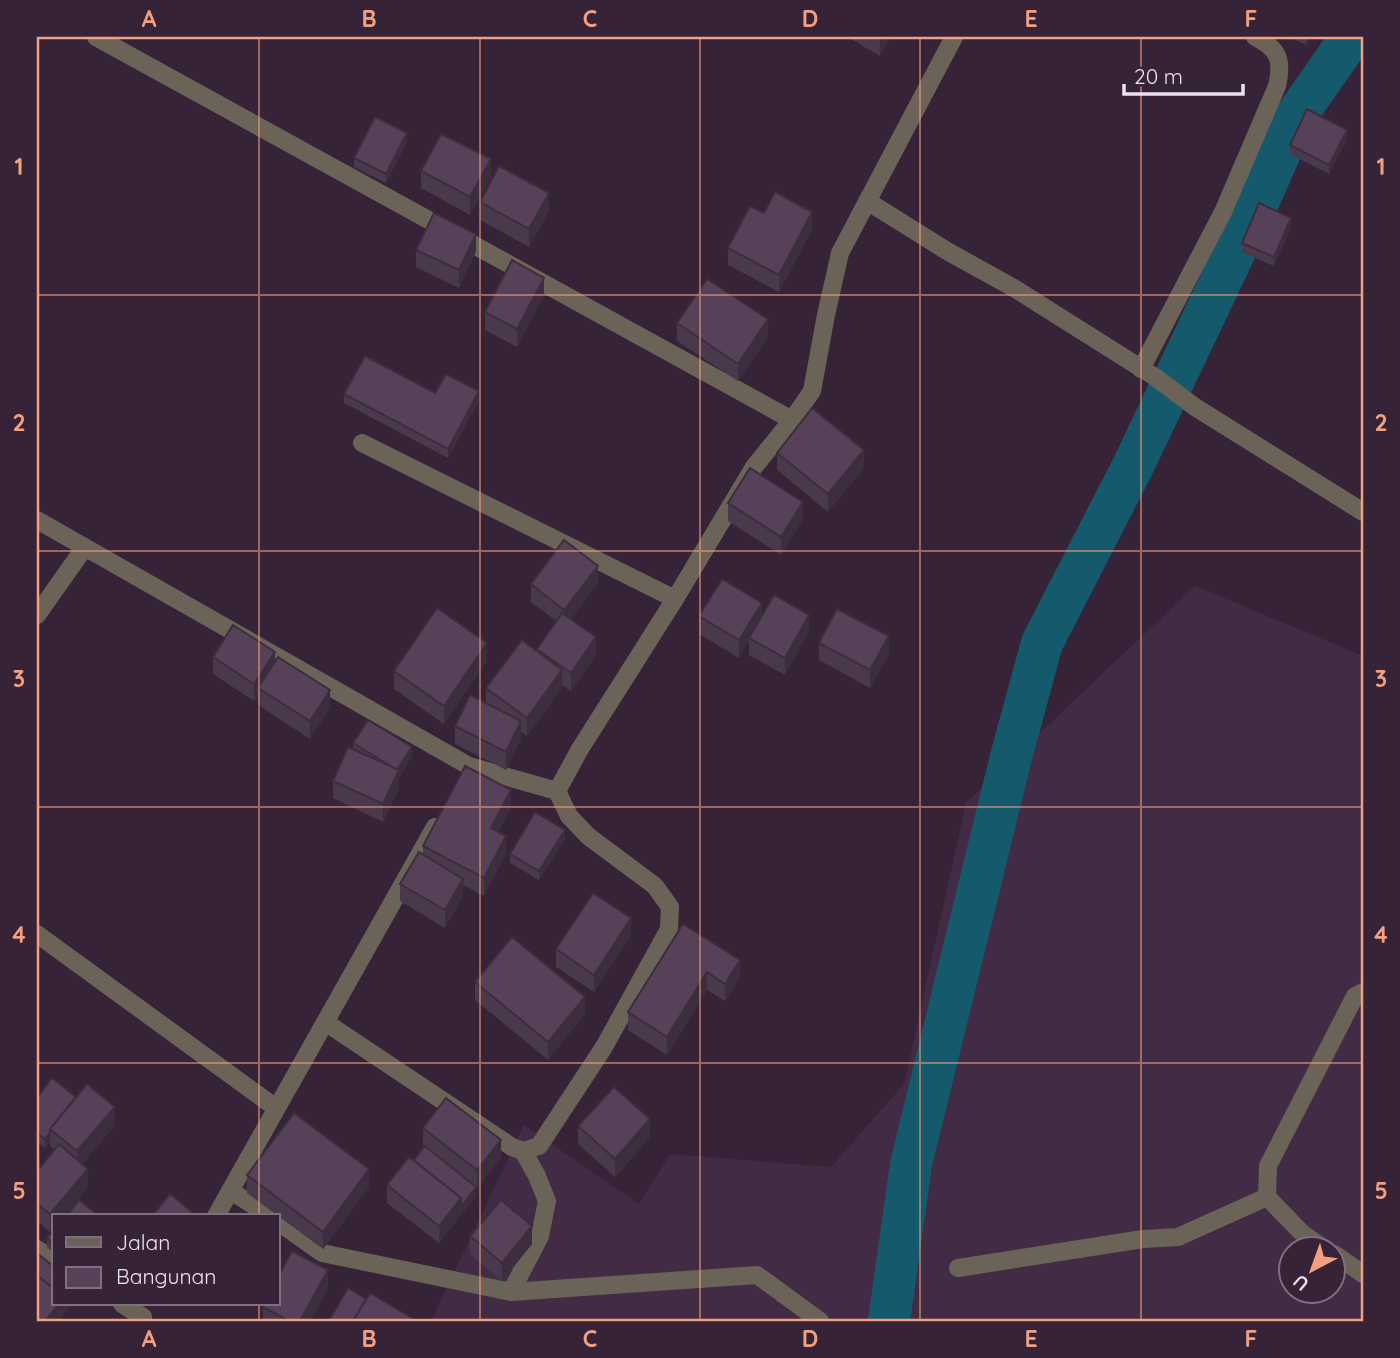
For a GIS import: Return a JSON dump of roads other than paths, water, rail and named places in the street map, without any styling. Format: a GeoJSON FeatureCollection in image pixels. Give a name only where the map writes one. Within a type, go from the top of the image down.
{"type":"FeatureCollection","features":[{"type":"Feature","properties":{"kind":"street"},"geometry":{"type":"LineString","coordinates":[[96,37],[792,419]]}},
{"type":"Feature","properties":{"kind":"street"},"geometry":{"type":"LineString","coordinates":[[558,791],[580,749],[754,467],[811,391],[840,253],[954,37]]}},
{"type":"Feature","properties":{"kind":"street"},"geometry":{"type":"LineString","coordinates":[[1148,373],[1278,86],[1279,60],[1273,48],[1255,37]]}},
{"type":"Feature","properties":{"kind":"street"},"geometry":{"type":"LineString","coordinates":[[867,201],[947,251],[1014,288],[1148,373],[1195,407],[1363,512]]}},
{"type":"Feature","properties":{"kind":"street"},"geometry":{"type":"LineString","coordinates":[[362,443],[675,598]]}},
{"type":"Feature","properties":{"kind":"street"},"geometry":{"type":"LineString","coordinates":[[37,520],[466,772],[558,791]]}},
{"type":"Feature","properties":{"kind":"street"},"geometry":{"type":"LineString","coordinates":[[37,615],[85,547]]}},
{"type":"Feature","properties":{"kind":"street"},"geometry":{"type":"LineString","coordinates":[[523,1152],[539,1146],[568,1102],[604,1047],[669,929],[670,907],[655,886],[588,836],[569,816],[558,791]]}},
{"type":"Feature","properties":{"kind":"street"},"geometry":{"type":"LineString","coordinates":[[217,1214],[443,813]]}},
{"type":"Feature","properties":{"kind":"street"},"geometry":{"type":"LineString","coordinates":[[37,934],[276,1108]]}},
{"type":"Feature","properties":{"kind":"street"},"geometry":{"type":"LineString","coordinates":[[1306,1236],[1267,1197],[1268,1166],[1355,996],[1363,992]]}},
{"type":"Feature","properties":{"kind":"street"},"geometry":{"type":"LineString","coordinates":[[325,1023],[523,1152],[547,1201],[540,1236],[511,1292]]}},
{"type":"Feature","properties":{"kind":"street"},"geometry":{"type":"LineString","coordinates":[[231,1191],[267,1214]]}},
{"type":"Feature","properties":{"kind":"street"},"geometry":{"type":"LineString","coordinates":[[958,1268],[1143,1239],[1178,1237],[1267,1197]]}},
{"type":"Feature","properties":{"kind":"street"},"geometry":{"type":"LineString","coordinates":[[280,1223],[322,1253],[511,1292],[757,1275],[801,1314],[820,1321]]}},
{"type":"Feature","properties":{"kind":"street"},"geometry":{"type":"LineString","coordinates":[[37,1249],[52,1259]]}},
{"type":"Feature","properties":{"kind":"street"},"geometry":{"type":"LineString","coordinates":[[1348,1264],[1363,1274]]}},
{"type":"Feature","properties":{"kind":"street"},"geometry":{"type":"LineString","coordinates":[[127,1306],[145,1314]]}},
{"type":"Feature","properties":{"kind":"waterway"},"geometry":{"type":"LineString","coordinates":[[889,1321],[911,1164],[1011,757],[1042,643],[1133,466],[1256,207],[1296,116],[1351,37]]}}]}
